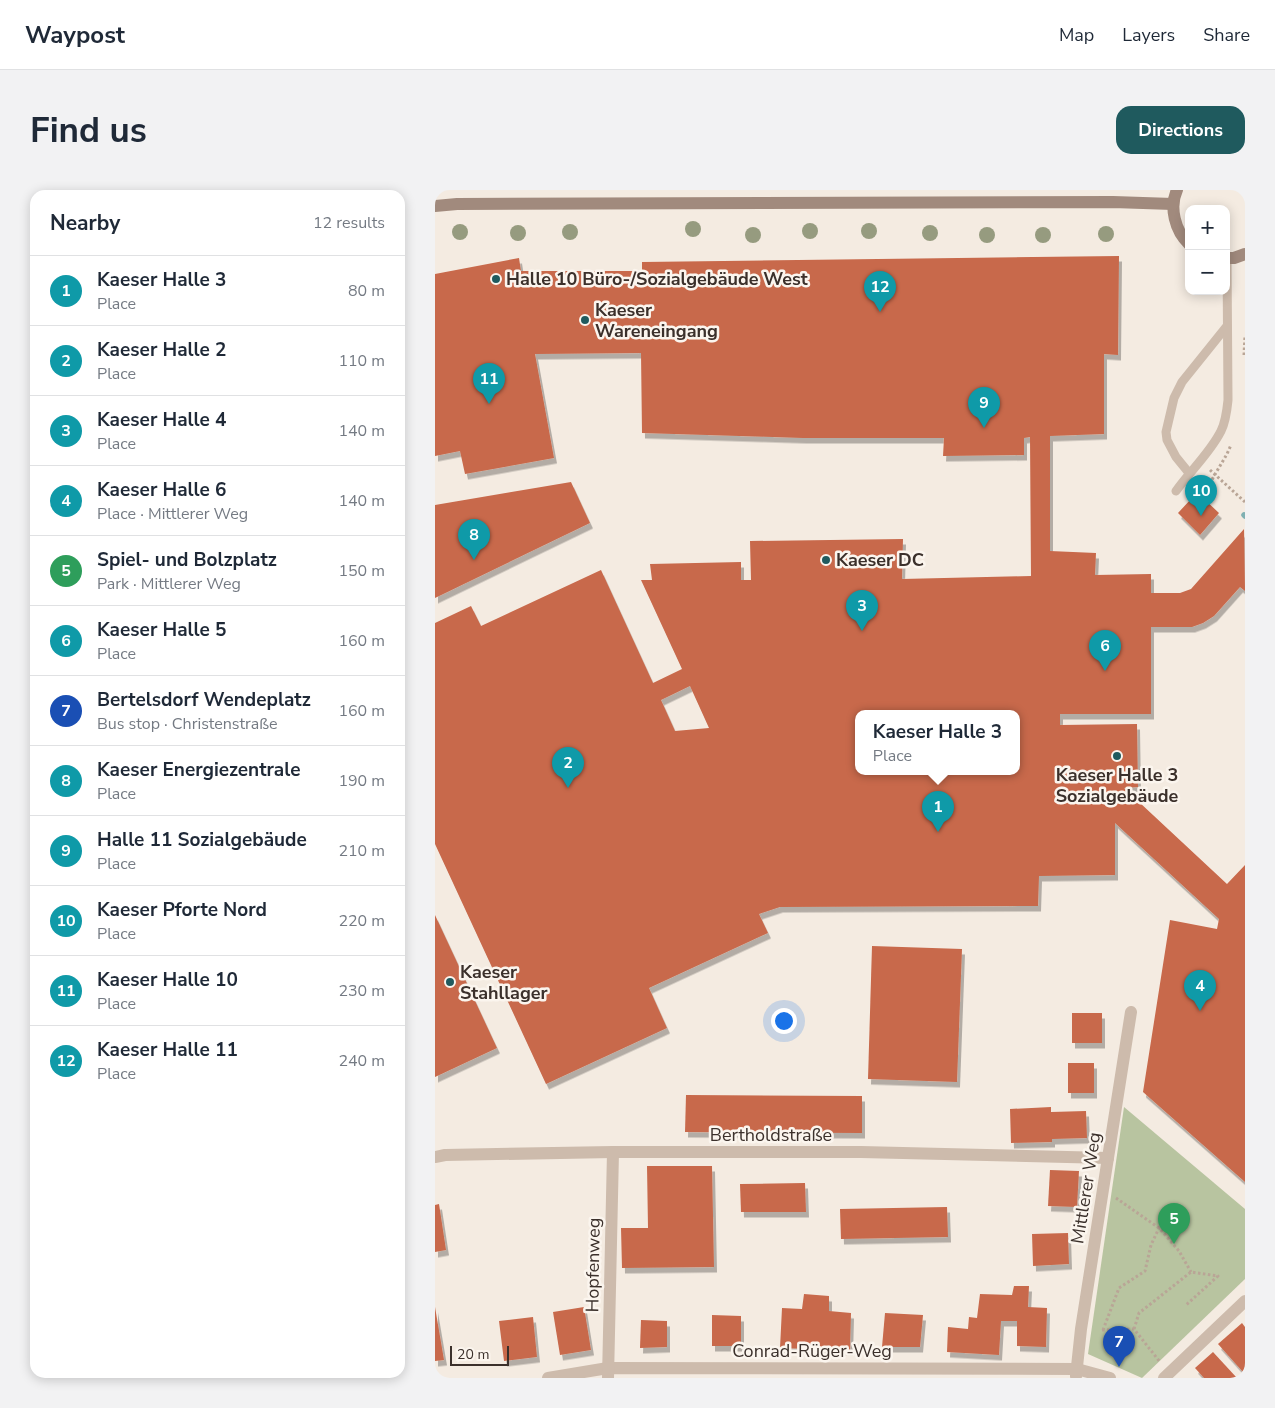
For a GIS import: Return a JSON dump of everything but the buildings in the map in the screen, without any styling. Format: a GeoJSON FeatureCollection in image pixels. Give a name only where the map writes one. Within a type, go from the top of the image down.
{"type":"FeatureCollection","features":[{"type":"Feature","properties":{"kind":"main road"},"geometry":{"type":"LineString","coordinates":[[1177,190],[1173,204],[1177,227],[1185,238]]}},
{"type":"Feature","properties":{"kind":"main road"},"geometry":{"type":"LineString","coordinates":[[435,206],[467,204],[1103,202],[1173,204]]}},
{"type":"Feature","properties":{"kind":"main road"},"geometry":{"type":"LineString","coordinates":[[1230,258],[1245,254]]}},
{"type":"Feature","properties":{"kind":"street","name":"Mittlerer Weg"},"geometry":{"type":"LineString","coordinates":[[1076,1374],[1081,1329],[1131,1012]]}},
{"type":"Feature","properties":{"kind":"street","name":"Bertholdstraße"},"geometry":{"type":"LineString","coordinates":[[435,1157],[613,1152],[861,1152],[1108,1158]]}},
{"type":"Feature","properties":{"kind":"street","name":"Hopfenweg"},"geometry":{"type":"LineString","coordinates":[[608,1373],[613,1152]]}},
{"type":"Feature","properties":{"kind":"street"},"geometry":{"type":"LineString","coordinates":[[1166,1376],[1245,1301]]}},
{"type":"Feature","properties":{"kind":"street","name":"Conrad-Rüger-Weg"},"geometry":{"type":"LineString","coordinates":[[549,1378],[608,1373],[1076,1374],[1110,1378]]}},
{"type":"Feature","properties":{"kind":"lane"},"geometry":{"type":"LineString","coordinates":[[1176,491],[1200,462],[1221,430],[1226,416],[1228,400],[1227,295]]}},
{"type":"Feature","properties":{"kind":"lane"},"geometry":{"type":"LineString","coordinates":[[1189,473],[1176,457],[1167,440],[1166,432],[1174,398],[1182,382],[1227,326]]}},
{"type":"Feature","properties":{"kind":"path"},"geometry":{"type":"LineString","coordinates":[[1200,462],[1245,502]]}},
{"type":"Feature","properties":{"kind":"path"},"geometry":{"type":"LineString","coordinates":[[1103,1192],[1111,1194],[1159,1228],[1179,1251],[1191,1272]]}},
{"type":"Feature","properties":{"kind":"path"},"geometry":{"type":"LineString","coordinates":[[1103,1330],[1119,1288],[1145,1271],[1151,1245],[1159,1228]]}},
{"type":"Feature","properties":{"kind":"path"},"geometry":{"type":"LineString","coordinates":[[1134,1330],[1139,1313],[1191,1272],[1218,1276],[1185,1306]]}},
{"type":"Feature","properties":{"kind":"path"},"geometry":{"type":"LineString","coordinates":[[1081,1329],[1134,1330]]}},
{"type":"Feature","properties":{"kind":"path"},"geometry":{"type":"LineString","coordinates":[[1134,1330],[1166,1376]]}},
{"type":"Feature","properties":{"kind":"green space"},"geometry":{"type":"Polygon","coordinates":[[[1124,1107],[1245,1209],[1245,1279],[1142,1378],[1088,1354],[1124,1107]]]}},
{"type":"Feature","properties":{"kind":"place","name":"Halle 10 Büro-/Sozialgebäude West"},"geometry":{"type":"Point","coordinates":[496,279]}},
{"type":"Feature","properties":{"kind":"place","name":"Kaeser Halle 11"},"geometry":{"type":"Point","coordinates":[880,312]}},
{"type":"Feature","properties":{"kind":"place","name":"Kaeser Wareneingang"},"geometry":{"type":"Point","coordinates":[585,320]}},
{"type":"Feature","properties":{"kind":"place","name":"Kaeser Halle 10"},"geometry":{"type":"Point","coordinates":[489,404]}},
{"type":"Feature","properties":{"kind":"place","name":"Halle 11 Sozialgebäude"},"geometry":{"type":"Point","coordinates":[984,428]}},
{"type":"Feature","properties":{"kind":"place","name":"Kaeser Pforte Nord"},"geometry":{"type":"Point","coordinates":[1201,516]}},
{"type":"Feature","properties":{"kind":"place","name":"Kaeser Energiezentrale"},"geometry":{"type":"Point","coordinates":[474,560]}},
{"type":"Feature","properties":{"kind":"place","name":"Kaeser DC"},"geometry":{"type":"Point","coordinates":[826,560]}},
{"type":"Feature","properties":{"kind":"place","name":"Kaeser Halle 4"},"geometry":{"type":"Point","coordinates":[862,631]}},
{"type":"Feature","properties":{"kind":"place","name":"Kaeser Halle 5"},"geometry":{"type":"Point","coordinates":[1105,671]}},
{"type":"Feature","properties":{"kind":"place","name":"Kaeser Halle 3 Sozialgebäude"},"geometry":{"type":"Point","coordinates":[1117,756]}},
{"type":"Feature","properties":{"kind":"place","name":"Kaeser Halle 2"},"geometry":{"type":"Point","coordinates":[568,788]}},
{"type":"Feature","properties":{"kind":"place","name":"Kaeser Halle 3"},"geometry":{"type":"Point","coordinates":[938,832]}},
{"type":"Feature","properties":{"kind":"place","name":"Kaeser Stahllager"},"geometry":{"type":"Point","coordinates":[450,982]}},
{"type":"Feature","properties":{"kind":"place","name":"Kaeser Halle 6"},"geometry":{"type":"Point","coordinates":[1200,1011]}},
{"type":"Feature","properties":{"kind":"place","name":"Spiel- und Bolzplatz"},"geometry":{"type":"Point","coordinates":[1174,1244]}},
{"type":"Feature","properties":{"kind":"place","name":"Bertelsdorf Wendeplatz"},"geometry":{"type":"Point","coordinates":[1119,1367]}}]}
